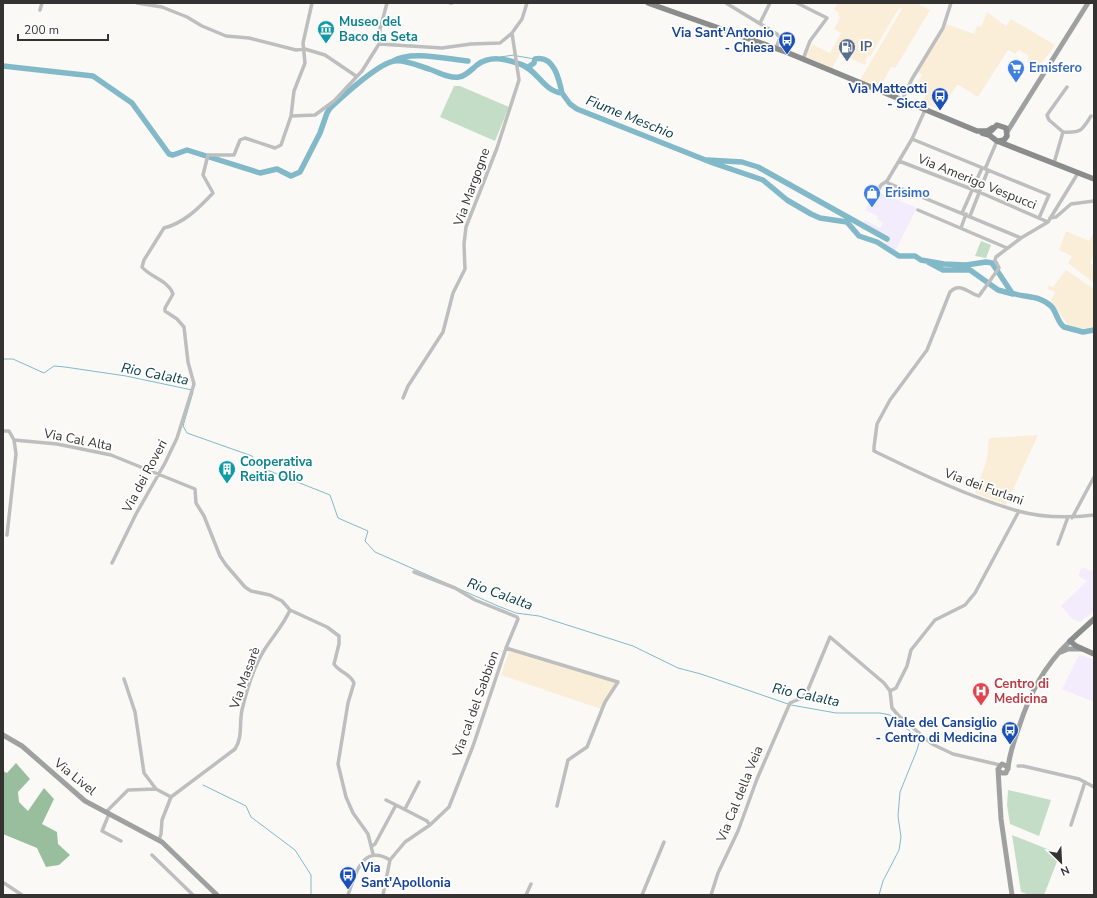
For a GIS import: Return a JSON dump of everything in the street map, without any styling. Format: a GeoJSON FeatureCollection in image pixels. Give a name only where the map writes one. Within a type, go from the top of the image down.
{"type":"FeatureCollection","features":[{"type":"Feature","properties":{"kind":"main road"},"geometry":{"type":"LineString","coordinates":[[649,3],[776,48],[978,131],[996,140],[1094,179]]}},
{"type":"Feature","properties":{"kind":"main road"},"geometry":{"type":"LineString","coordinates":[[996,140],[1004,140],[1088,3]]}},
{"type":"Feature","properties":{"kind":"main road"},"geometry":{"type":"LineString","coordinates":[[978,131],[987,131],[997,125],[1008,123],[1018,116]]}},
{"type":"Feature","properties":{"kind":"main road"},"geometry":{"type":"LineString","coordinates":[[1002,125],[1016,147]]}},
{"type":"Feature","properties":{"kind":"main road"},"geometry":{"type":"LineString","coordinates":[[992,128],[996,140]]}},
{"type":"Feature","properties":{"kind":"main road"},"geometry":{"type":"LineString","coordinates":[[1012,895],[1000,802],[1000,767],[1014,740],[1034,687],[1045,669],[1056,655],[1094,619]]}},
{"type":"Feature","properties":{"kind":"main road"},"geometry":{"type":"LineString","coordinates":[[1080,631],[1078,641],[1082,649]]}},
{"type":"Feature","properties":{"kind":"main road"},"geometry":{"type":"LineString","coordinates":[[1070,641],[1082,649],[1094,654]]}},
{"type":"Feature","properties":{"kind":"main road"},"geometry":{"type":"LineString","coordinates":[[1056,655],[1068,649],[1082,649]]}},
{"type":"Feature","properties":{"kind":"main road","name":"Via Livel"},"geometry":{"type":"LineString","coordinates":[[3,735],[22,746],[81,799],[159,840],[218,895]]}},
{"type":"Feature","properties":{"kind":"main road"},"geometry":{"type":"LineString","coordinates":[[1000,802],[1002,779],[1007,771],[1014,740]]}},
{"type":"Feature","properties":{"kind":"main road"},"geometry":{"type":"LineString","coordinates":[[1000,767],[1007,766],[1007,771]]}},
{"type":"Feature","properties":{"kind":"main road"},"geometry":{"type":"LineString","coordinates":[[1000,767],[1002,773],[1007,771]]}},
{"type":"Feature","properties":{"kind":"street"},"geometry":{"type":"LineString","coordinates":[[40,10],[42,3]]}},
{"type":"Feature","properties":{"kind":"street"},"geometry":{"type":"LineString","coordinates":[[137,3],[168,10],[187,17],[202,26],[226,36],[249,38],[296,50],[303,49],[328,57],[356,76]]}},
{"type":"Feature","properties":{"kind":"street"},"geometry":{"type":"LineString","coordinates":[[312,3],[303,41],[305,63],[292,98],[291,116],[314,115],[334,101],[364,68],[379,44],[380,29],[387,3]]}},
{"type":"Feature","properties":{"kind":"street"},"geometry":{"type":"LineString","coordinates":[[379,44],[433,49],[471,44],[500,43],[512,33],[522,19],[527,3]]}},
{"type":"Feature","properties":{"kind":"street"},"geometry":{"type":"LineString","coordinates":[[726,3],[778,35],[780,40],[776,48]]}},
{"type":"Feature","properties":{"kind":"street"},"geometry":{"type":"LineString","coordinates":[[760,23],[770,3]]}},
{"type":"Feature","properties":{"kind":"street"},"geometry":{"type":"LineString","coordinates":[[797,3],[828,18],[810,40],[803,59]]}},
{"type":"Feature","properties":{"kind":"street"},"geometry":{"type":"LineString","coordinates":[[902,100],[912,79],[943,28],[951,3]]}},
{"type":"Feature","properties":{"kind":"street","name":"Via Margogne"},"geometry":{"type":"LineString","coordinates":[[403,398],[408,386],[443,332],[453,293],[465,269],[464,244],[466,227],[519,80],[512,33]]}},
{"type":"Feature","properties":{"kind":"street"},"geometry":{"type":"LineString","coordinates":[[1067,87],[1047,115],[1049,120],[1063,132],[1074,133],[1081,131],[1091,116]]}},
{"type":"Feature","properties":{"kind":"street"},"geometry":{"type":"LineString","coordinates":[[888,182],[912,139],[925,110]]}},
{"type":"Feature","properties":{"kind":"street","name":"Via dei Roveri"},"geometry":{"type":"LineString","coordinates":[[112,563],[136,514],[158,474],[166,463],[177,438],[194,384],[188,362],[184,327],[177,319],[165,312],[165,308],[173,294],[172,290],[167,285],[147,273],[142,267],[144,260],[164,228],[177,225],[200,207],[213,193],[203,175],[208,156],[234,155],[240,140],[245,138],[279,147],[285,135],[291,116]]}},
{"type":"Feature","properties":{"kind":"street"},"geometry":{"type":"LineString","coordinates":[[1054,163],[1063,132]]}},
{"type":"Feature","properties":{"kind":"street"},"geometry":{"type":"LineString","coordinates":[[912,139],[1049,195],[1039,218]]}},
{"type":"Feature","properties":{"kind":"street"},"geometry":{"type":"LineString","coordinates":[[966,214],[979,192],[985,169],[996,140]]}},
{"type":"Feature","properties":{"kind":"street","name":"Via Amerigo Vespucci"},"geometry":{"type":"LineString","coordinates":[[899,161],[979,192],[1039,218],[1049,220]]}},
{"type":"Feature","properties":{"kind":"street"},"geometry":{"type":"LineString","coordinates":[[961,228],[972,190],[985,169]]}},
{"type":"Feature","properties":{"kind":"street"},"geometry":{"type":"LineString","coordinates":[[1049,220],[1078,173]]}},
{"type":"Feature","properties":{"kind":"street"},"geometry":{"type":"LineString","coordinates":[[877,193],[881,184],[888,182],[1021,238]]}},
{"type":"Feature","properties":{"kind":"street"},"geometry":{"type":"LineString","coordinates":[[918,210],[1007,248],[1056,216],[1071,204],[1094,201]]}},
{"type":"Feature","properties":{"kind":"street","name":"Via dei Furlani"},"geometry":{"type":"LineString","coordinates":[[1007,248],[996,257],[995,260],[998,270],[979,296],[960,287],[955,287],[950,292],[927,350],[890,400],[877,424],[874,451],[928,477],[1018,511],[1070,518],[1094,515]]}},
{"type":"Feature","properties":{"kind":"street"},"geometry":{"type":"LineString","coordinates":[[7,535],[16,454],[14,440],[9,431],[10,425]]}},
{"type":"Feature","properties":{"kind":"street"},"geometry":{"type":"LineString","coordinates":[[3,431],[9,431]]}},
{"type":"Feature","properties":{"kind":"street","name":"Via Cal Alta"},"geometry":{"type":"LineString","coordinates":[[14,440],[85,448],[111,455],[196,490],[196,503],[204,516],[220,556],[226,565],[245,587],[251,591],[270,595],[282,601],[290,610]]}},
{"type":"Feature","properties":{"kind":"street"},"geometry":{"type":"LineString","coordinates":[[1058,544],[1070,518],[1094,477]]}},
{"type":"Feature","properties":{"kind":"street"},"geometry":{"type":"LineString","coordinates":[[1000,767],[953,754],[932,744],[892,708],[890,691],[896,688],[902,677],[907,666],[911,650],[936,620],[964,605],[975,594],[1018,511]]}},
{"type":"Feature","properties":{"kind":"street"},"geometry":{"type":"LineString","coordinates":[[414,572],[455,588],[475,600],[517,617],[518,619],[506,648]]}},
{"type":"Feature","properties":{"kind":"street"},"geometry":{"type":"LineString","coordinates":[[290,610],[327,627],[339,636],[340,644],[334,664],[339,670],[349,675],[354,683],[348,703],[338,764],[348,802],[368,834],[373,854]]}},
{"type":"Feature","properties":{"kind":"street","name":"Via Masarè"},"geometry":{"type":"LineString","coordinates":[[171,797],[235,749],[238,744],[242,709],[262,653],[283,624],[290,610]]}},
{"type":"Feature","properties":{"kind":"street","name":"Via Cal della Veia"},"geometry":{"type":"LineString","coordinates":[[711,895],[720,868],[738,831],[755,783],[789,704],[802,698],[807,692],[829,638],[884,683],[890,691]]}},
{"type":"Feature","properties":{"kind":"street","name":"Via cal del Sabbion"},"geometry":{"type":"LineString","coordinates":[[430,825],[449,807],[473,746],[506,648],[618,682],[602,709],[587,748],[568,760],[557,806]]}},
{"type":"Feature","properties":{"kind":"street"},"geometry":{"type":"LineString","coordinates":[[124,679],[135,712],[144,773],[156,789],[171,797],[162,820],[159,840]]}},
{"type":"Feature","properties":{"kind":"street"},"geometry":{"type":"LineString","coordinates":[[1018,766],[1023,766],[1093,785]]}},
{"type":"Feature","properties":{"kind":"street"},"geometry":{"type":"LineString","coordinates":[[405,810],[419,782]]}},
{"type":"Feature","properties":{"kind":"street"},"geometry":{"type":"LineString","coordinates":[[1072,825],[1085,782]]}},
{"type":"Feature","properties":{"kind":"street"},"geometry":{"type":"LineString","coordinates":[[122,841],[102,831],[107,813],[128,790],[156,789]]}},
{"type":"Feature","properties":{"kind":"street"},"geometry":{"type":"LineString","coordinates":[[383,895],[390,860],[405,842],[430,825],[427,821],[386,800]]}},
{"type":"Feature","properties":{"kind":"street"},"geometry":{"type":"LineString","coordinates":[[372,846],[375,844],[396,805]]}},
{"type":"Feature","properties":{"kind":"street"},"geometry":{"type":"LineString","coordinates":[[642,895],[664,842]]}},
{"type":"Feature","properties":{"kind":"street"},"geometry":{"type":"LineString","coordinates":[[373,854],[390,860]]}},
{"type":"Feature","properties":{"kind":"street"},"geometry":{"type":"LineString","coordinates":[[348,895],[359,866],[373,854]]}},
{"type":"Feature","properties":{"kind":"street"},"geometry":{"type":"LineString","coordinates":[[152,855],[193,895]]}},
{"type":"Feature","properties":{"kind":"street"},"geometry":{"type":"LineString","coordinates":[[4,883],[22,895]]}},
{"type":"Feature","properties":{"kind":"street"},"geometry":{"type":"LineString","coordinates":[[526,895],[531,884]]}},
{"type":"Feature","properties":{"kind":"shaded area"},"geometry":{"type":"Polygon","coordinates":[[[838,3],[916,3],[930,10],[895,68],[891,67],[880,88],[860,80],[902,9],[899,8],[870,57],[868,56],[865,61],[867,63],[865,65],[840,54],[832,68],[804,56],[807,49],[810,50],[812,44],[830,53],[841,33],[834,29],[840,17],[838,16],[839,13],[834,9],[838,3]]]}},
{"type":"Feature","properties":{"kind":"shaded area"},"geometry":{"type":"Polygon","coordinates":[[[987,12],[1006,26],[1011,19],[1055,45],[1038,68],[1027,61],[1029,56],[1019,50],[1015,54],[1008,50],[978,97],[957,85],[941,110],[922,102],[928,90],[917,83],[922,75],[917,71],[947,24],[974,34],[977,26],[981,27],[987,12]]]}},
{"type":"Feature","properties":{"kind":"shaded area"},"geometry":{"type":"Polygon","coordinates":[[[876,191],[917,208],[895,251],[885,244],[889,238],[863,224],[865,220],[880,228],[883,223],[877,219],[878,216],[865,210],[876,191]]]}},
{"type":"Feature","properties":{"kind":"shaded area"},"geometry":{"type":"Polygon","coordinates":[[[1066,231],[1089,241],[1094,232],[1094,255],[1090,263],[1094,266],[1094,283],[1068,263],[1072,256],[1059,250],[1066,231]]]}},
{"type":"Feature","properties":{"kind":"shaded area"},"geometry":{"type":"Polygon","coordinates":[[[1066,270],[1094,289],[1094,327],[1080,329],[1068,326],[1051,300],[1055,292],[1047,289],[1049,285],[1053,287],[1066,270]]]}},
{"type":"Feature","properties":{"kind":"shaded area"},"geometry":{"type":"Polygon","coordinates":[[[1038,435],[1006,505],[975,493],[987,459],[989,438],[1038,435]]]}},
{"type":"Feature","properties":{"kind":"shaded area"},"geometry":{"type":"Polygon","coordinates":[[[1082,567],[1094,572],[1094,611],[1080,622],[1072,619],[1061,606],[1087,581],[1078,576],[1082,567]]]}},
{"type":"Feature","properties":{"kind":"shaded area"},"geometry":{"type":"Polygon","coordinates":[[[510,649],[616,683],[601,709],[501,675],[510,649]]]}},
{"type":"Feature","properties":{"kind":"shaded area"},"geometry":{"type":"Polygon","coordinates":[[[1081,655],[1092,659],[1094,662],[1094,702],[1062,689],[1078,657],[1081,655]]]}},
{"type":"Feature","properties":{"kind":"green space"},"geometry":{"type":"Polygon","coordinates":[[[454,86],[460,86],[509,107],[495,141],[440,117],[454,86]]]}},
{"type":"Feature","properties":{"kind":"green space"},"geometry":{"type":"Polygon","coordinates":[[[981,241],[991,245],[986,258],[975,256],[981,241]]]}},
{"type":"Feature","properties":{"kind":"green space"},"geometry":{"type":"Polygon","coordinates":[[[16,763],[30,779],[18,792],[19,802],[28,811],[44,788],[54,799],[42,824],[57,832],[58,844],[70,855],[59,865],[46,867],[37,848],[3,834],[3,771],[7,773],[16,763]]]}},
{"type":"Feature","properties":{"kind":"green space"},"geometry":{"type":"Polygon","coordinates":[[[1008,790],[1051,800],[1039,836],[1010,824],[1007,805],[1008,790]]]}},
{"type":"Feature","properties":{"kind":"green space"},"geometry":{"type":"Polygon","coordinates":[[[1012,835],[1060,854],[1044,895],[1030,895],[1021,892],[1012,835]]]}},
{"type":"Feature","properties":{"kind":"waterway","name":"Fiume Meschio"},"geometry":{"type":"LineString","coordinates":[[498,59],[500,57],[514,55]]}},
{"type":"Feature","properties":{"kind":"waterway"},"geometry":{"type":"LineString","coordinates":[[393,61],[409,56],[440,57],[468,61]]}},
{"type":"Feature","properties":{"kind":"waterway"},"geometry":{"type":"LineString","coordinates":[[517,56],[535,59]]}},
{"type":"Feature","properties":{"kind":"waterway","name":"Fiume Meschio"},"geometry":{"type":"LineString","coordinates":[[3,66],[93,76],[132,103],[169,154],[173,155],[187,150],[260,173],[277,169],[291,176],[300,172],[320,133],[330,108],[360,81],[387,63],[394,61],[407,62],[448,76],[459,77],[487,60],[498,59],[509,61],[520,64],[531,70],[550,89],[562,93],[570,104],[577,109],[713,163],[763,180],[787,200],[811,214],[820,218],[847,222],[859,236],[877,242],[899,256],[915,256],[921,260],[944,264],[966,265],[986,262],[992,263],[1012,293],[1037,298],[1047,302],[1053,308],[1064,327],[1083,332],[1094,330]]}},
{"type":"Feature","properties":{"kind":"waterway"},"geometry":{"type":"LineString","coordinates":[[527,68],[534,63],[535,59],[547,61],[551,64],[557,75],[562,93]]}},
{"type":"Feature","properties":{"kind":"waterway"},"geometry":{"type":"LineString","coordinates":[[707,160],[742,162],[758,167],[887,239]]}},
{"type":"Feature","properties":{"kind":"waterway"},"geometry":{"type":"LineString","coordinates":[[928,262],[943,270],[970,270],[998,290],[1013,294]]}},
{"type":"Feature","properties":{"kind":"waterway","name":"Rio Calalta"},"geometry":{"type":"LineString","coordinates":[[3,359],[13,359],[44,373],[54,366],[65,367],[126,376],[192,390]]}},
{"type":"Feature","properties":{"kind":"waterway","name":"Rio Calalta"},"geometry":{"type":"LineString","coordinates":[[193,392],[183,426],[187,433],[252,456],[258,464],[267,470],[330,495],[338,518],[368,531],[365,541],[375,552],[516,613],[539,616],[633,646],[678,668],[701,674],[788,704]]}},
{"type":"Feature","properties":{"kind":"waterway","name":"Rio Calalta"},"geometry":{"type":"LineString","coordinates":[[791,705],[836,713],[880,713],[890,715],[916,736],[919,743],[900,792],[898,816],[901,837],[899,850],[883,881],[879,895]]}},
{"type":"Feature","properties":{"kind":"waterway"},"geometry":{"type":"LineString","coordinates":[[203,785],[246,806],[251,817],[295,850],[311,875],[311,895]]}},
{"type":"Feature","properties":{"kind":"place","name":"Museo del Baco da Seta"},"geometry":{"type":"Point","coordinates":[326,44]}},
{"type":"Feature","properties":{"kind":"place","name":"Via Sant'Antonio - Chiesa"},"geometry":{"type":"Point","coordinates":[787,55]}},
{"type":"Feature","properties":{"kind":"place","name":"IP"},"geometry":{"type":"Point","coordinates":[847,62]}},
{"type":"Feature","properties":{"kind":"place","name":"Emisfero"},"geometry":{"type":"Point","coordinates":[1016,83]}},
{"type":"Feature","properties":{"kind":"place","name":"Via Matteotti - Sicca"},"geometry":{"type":"Point","coordinates":[940,111]}},
{"type":"Feature","properties":{"kind":"place","name":"Erisimo"},"geometry":{"type":"Point","coordinates":[872,208]}},
{"type":"Feature","properties":{"kind":"place","name":"Cooperativa Reitia Olio"},"geometry":{"type":"Point","coordinates":[227,484]}},
{"type":"Feature","properties":{"kind":"place","name":"Centro di Medicina"},"geometry":{"type":"Point","coordinates":[981,706]}},
{"type":"Feature","properties":{"kind":"place","name":"Viale del Cansiglio - Centro di Medicina"},"geometry":{"type":"Point","coordinates":[1010,745]}},
{"type":"Feature","properties":{"kind":"place","name":"Via Sant'Apollonia"},"geometry":{"type":"Point","coordinates":[348,890]}}]}
